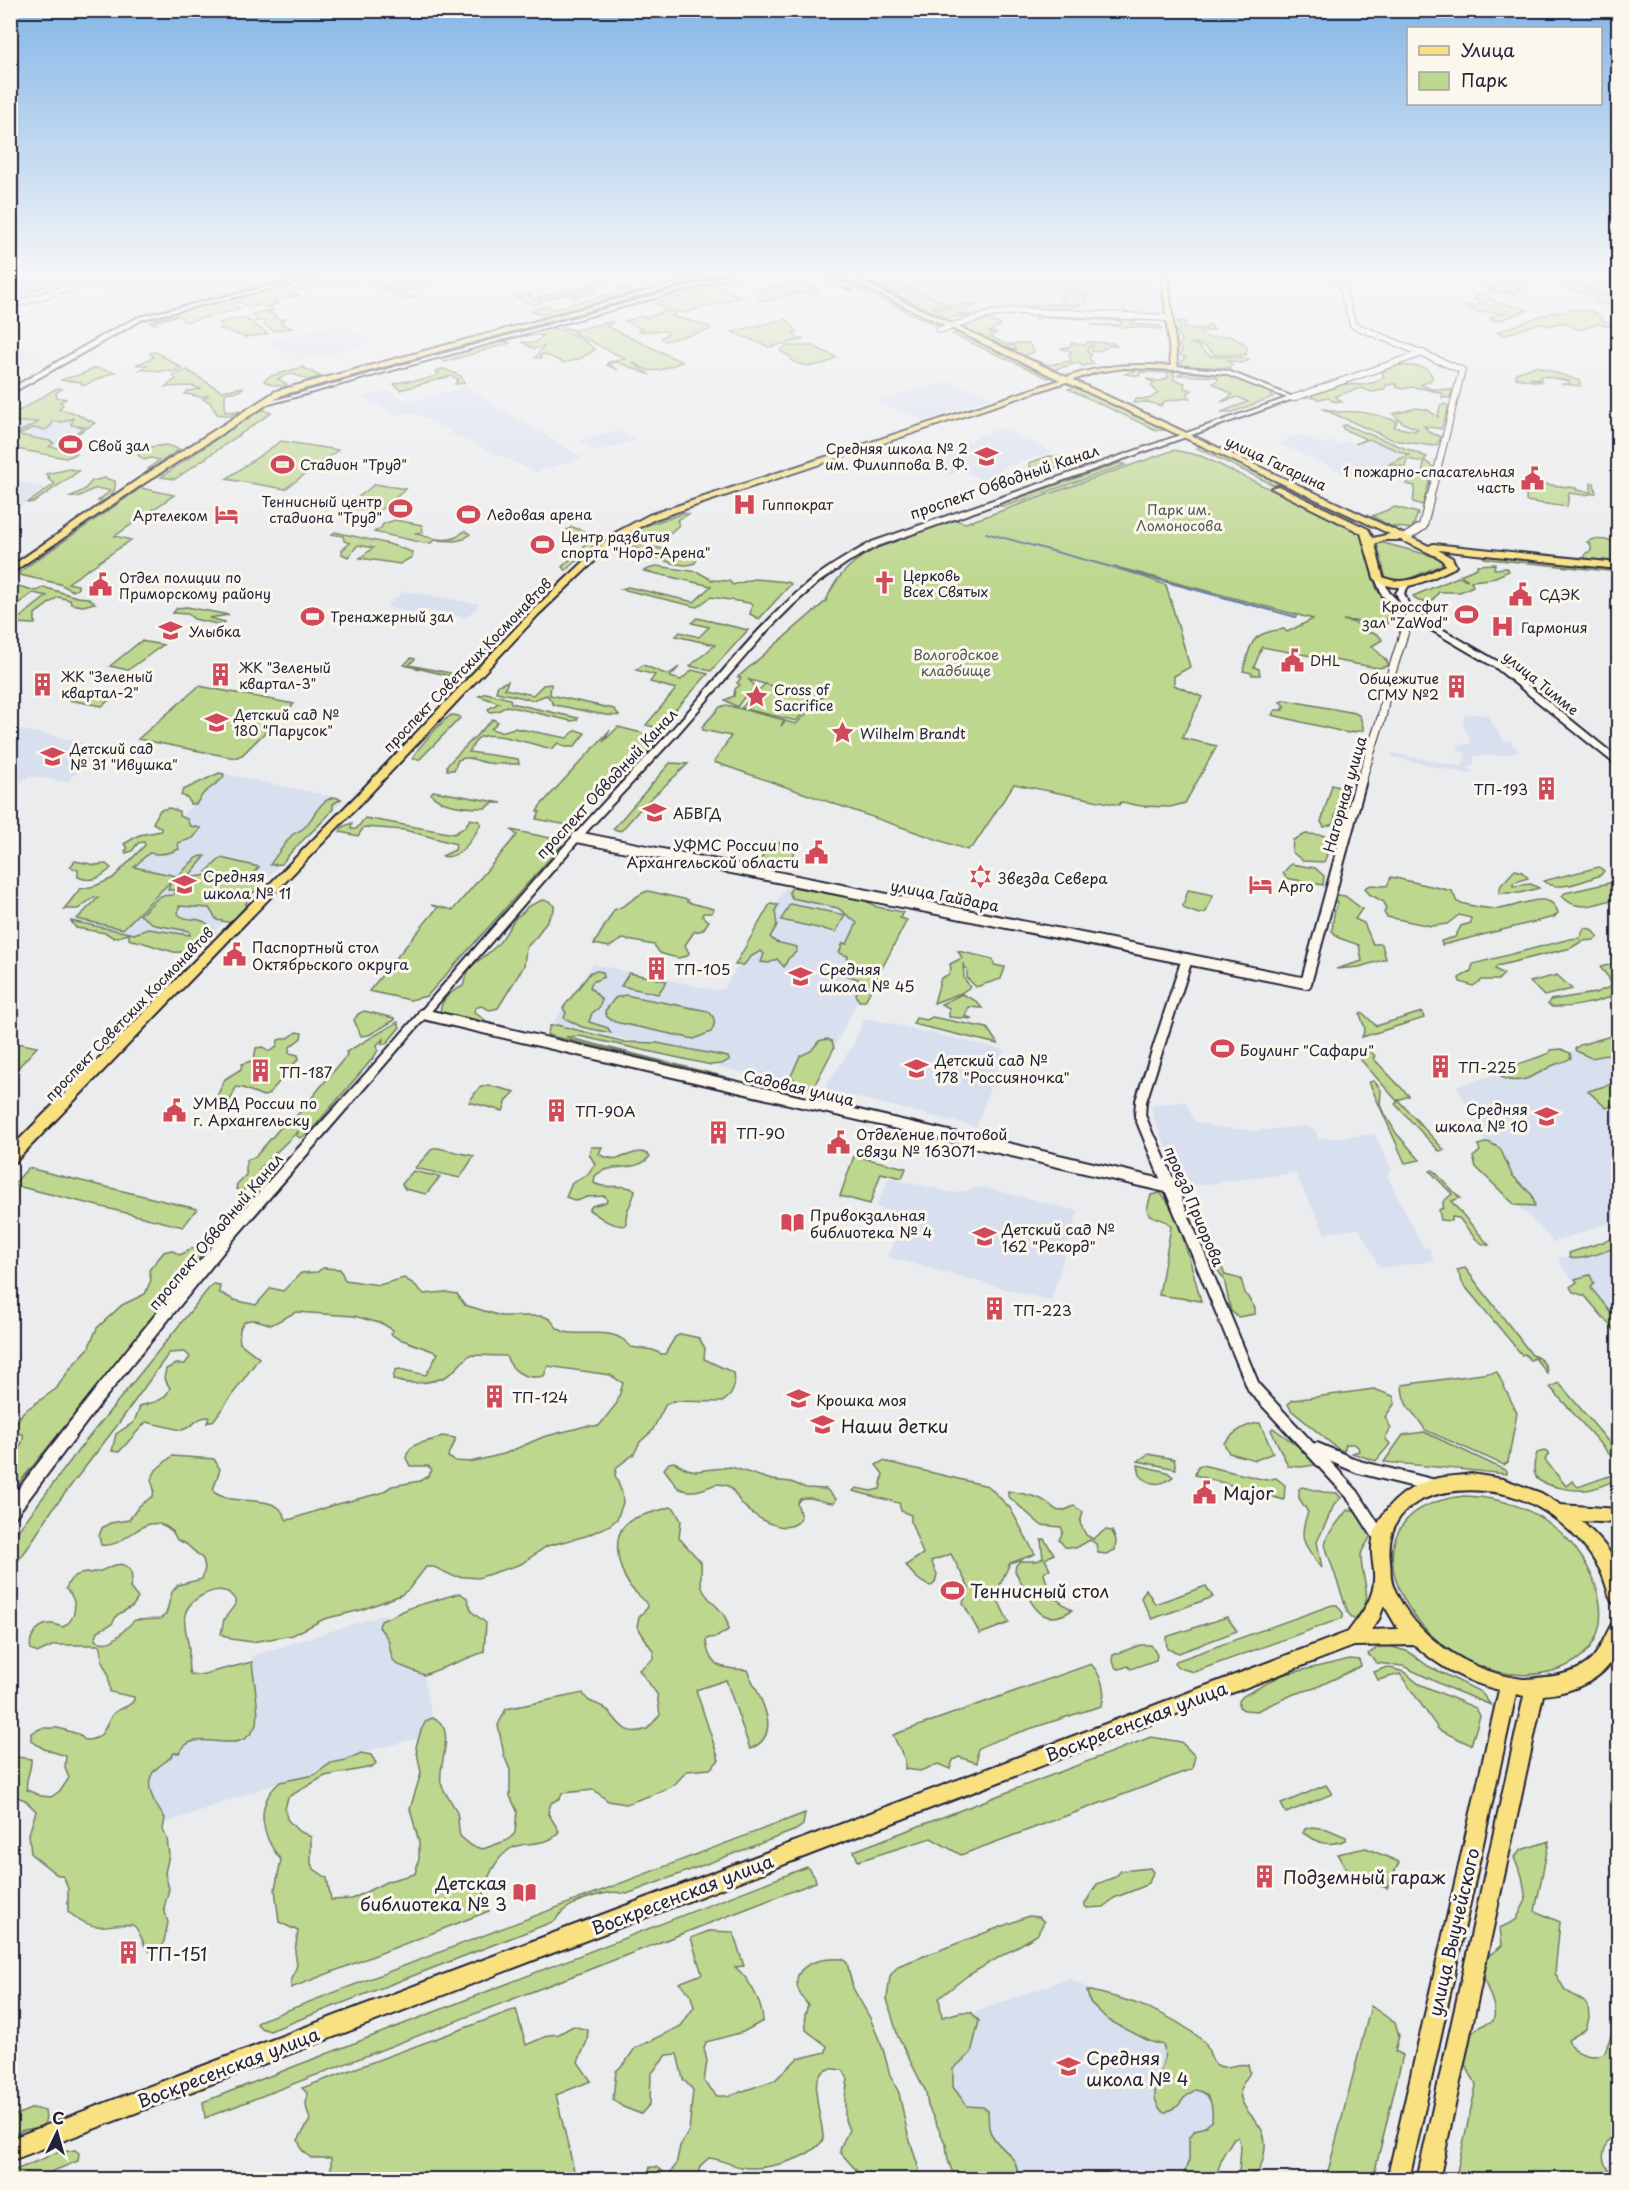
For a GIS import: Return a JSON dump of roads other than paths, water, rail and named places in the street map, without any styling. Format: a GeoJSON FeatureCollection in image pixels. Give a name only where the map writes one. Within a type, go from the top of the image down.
{"type":"FeatureCollection","features":[{"type":"Feature","properties":{"kind":"main road"},"geometry":{"type":"LineString","coordinates":[[10,392],[34,378]]}},
{"type":"Feature","properties":{"kind":"main road"},"geometry":{"type":"LineString","coordinates":[[10,571],[259,405],[279,393],[331,378]]}},
{"type":"Feature","properties":{"kind":"main road"},"geometry":{"type":"LineString","coordinates":[[259,405],[357,378]]}},
{"type":"Feature","properties":{"kind":"main road","name":"улица Гагарина"},"geometry":{"type":"LineString","coordinates":[[1047,378],[1365,531],[1370,543]]}},
{"type":"Feature","properties":{"kind":"main road","name":"проспект Советских Космонавтов"},"geometry":{"type":"LineString","coordinates":[[10,1158],[364,794],[536,612],[616,536],[652,517],[1068,378]]}},
{"type":"Feature","properties":{"kind":"main road"},"geometry":{"type":"LineString","coordinates":[[1242,378],[1293,398]]}},
{"type":"Feature","properties":{"kind":"main road","name":"улица Гагарина"},"geometry":{"type":"LineString","coordinates":[[1054,382],[1184,436],[1422,545]]}},
{"type":"Feature","properties":{"kind":"main road","name":"проспект Обводный Канал"},"geometry":{"type":"LineString","coordinates":[[10,1512],[82,1416],[247,1215],[577,837],[807,587],[852,554],[875,544],[1293,398]]}},
{"type":"Feature","properties":{"kind":"main road"},"geometry":{"type":"LineString","coordinates":[[1404,538],[1383,537],[1370,543],[1379,578],[1391,584],[1406,584],[1459,563]]}},
{"type":"Feature","properties":{"kind":"main road"},"geometry":{"type":"LineString","coordinates":[[1422,545],[1459,563],[1618,574]]}},
{"type":"Feature","properties":{"kind":"main road"},"geometry":{"type":"LineString","coordinates":[[1422,545],[1618,566]]}},
{"type":"Feature","properties":{"kind":"main road","name":"улица Тимме"},"geometry":{"type":"LineString","coordinates":[[1379,578],[1389,598],[1410,614],[1499,666],[1618,762]]}},
{"type":"Feature","properties":{"kind":"main road"},"geometry":{"type":"LineString","coordinates":[[1406,584],[1400,592],[1410,614]]}},
{"type":"Feature","properties":{"kind":"main road"},"geometry":{"type":"LineString","coordinates":[[1618,1596],[1616,1573],[1592,1543],[1558,1512],[1533,1497],[1494,1485],[1458,1482],[1436,1486],[1413,1496],[1395,1511],[1386,1524],[1381,1539],[1379,1552],[1383,1582],[1396,1610],[1417,1637],[1437,1654],[1476,1676],[1509,1686],[1535,1688],[1562,1684],[1586,1674],[1604,1659],[1616,1640],[1618,1630]]}},
{"type":"Feature","properties":{"kind":"main road"},"geometry":{"type":"LineString","coordinates":[[1558,1512],[1618,1516]]}},
{"type":"Feature","properties":{"kind":"main road"},"geometry":{"type":"LineString","coordinates":[[1354,1638],[1373,1613],[1383,1582]]}},
{"type":"Feature","properties":{"kind":"main road","name":"Воскресенская улица"},"geometry":{"type":"LineString","coordinates":[[10,2150],[1354,1638],[1417,1637]]}},
{"type":"Feature","properties":{"kind":"main road","name":"улица Выучейского"},"geometry":{"type":"LineString","coordinates":[[1398,2180],[1489,1766],[1509,1686]]}},
{"type":"Feature","properties":{"kind":"main road","name":"улица Выучейского"},"geometry":{"type":"LineString","coordinates":[[1428,2180],[1535,1688]]}},
{"type":"Feature","properties":{"kind":"street","name":"проспект Обводный Канал"},"geometry":{"type":"LineString","coordinates":[[1293,398],[1350,378]]}},
{"type":"Feature","properties":{"kind":"street"},"geometry":{"type":"LineString","coordinates":[[1422,545],[1420,530],[1460,378]]}},
{"type":"Feature","properties":{"kind":"street"},"geometry":{"type":"LineString","coordinates":[[1404,538],[1420,530]]}},
{"type":"Feature","properties":{"kind":"street","name":"Нагорная улица"},"geometry":{"type":"LineString","coordinates":[[1306,983],[1325,907],[1410,614]]}},
{"type":"Feature","properties":{"kind":"street","name":"улица Гайдара"},"geometry":{"type":"LineString","coordinates":[[577,837],[1306,983]]}},
{"type":"Feature","properties":{"kind":"street","name":"проезд Приорова"},"geometry":{"type":"LineString","coordinates":[[1187,959],[1139,1107],[1140,1116],[1254,1388],[1262,1400],[1308,1444]]}},
{"type":"Feature","properties":{"kind":"street","name":"Садовая улица"},"geometry":{"type":"LineString","coordinates":[[423,1014],[1170,1187]]}},
{"type":"Feature","properties":{"kind":"street"},"geometry":{"type":"LineString","coordinates":[[1308,1444],[1348,1464],[1436,1486]]}},
{"type":"Feature","properties":{"kind":"street"},"geometry":{"type":"LineString","coordinates":[[1308,1444],[1355,1497],[1381,1539]]}},
{"type":"Feature","properties":{"kind":"waterway"},"geometry":{"type":"LineString","coordinates":[[986,533],[1296,617]]}},
{"type":"Feature","properties":{"kind":"place","name":"Свой зал"},"geometry":{"type":"Point","coordinates":[70,445]}},
{"type":"Feature","properties":{"kind":"place","name":"Средняя школа № 2 им. Филиппова В. Ф."},"geometry":{"type":"Point","coordinates":[986,456]}},
{"type":"Feature","properties":{"kind":"place","name":"Стадион \"Труд\""},"geometry":{"type":"Point","coordinates":[282,464]}},
{"type":"Feature","properties":{"kind":"place","name":"1 пожарно-спасательная часть"},"geometry":{"type":"Point","coordinates":[1533,479]}},
{"type":"Feature","properties":{"kind":"place","name":"Гиппократ"},"geometry":{"type":"Point","coordinates":[744,504]}},
{"type":"Feature","properties":{"kind":"place","name":"Теннисный центр стадиона \"Труд\""},"geometry":{"type":"Point","coordinates":[400,509]}},
{"type":"Feature","properties":{"kind":"place","name":"Ледовая арена"},"geometry":{"type":"Point","coordinates":[469,514]}},
{"type":"Feature","properties":{"kind":"place","name":"Артелеком"},"geometry":{"type":"Point","coordinates":[226,515]}},
{"type":"Feature","properties":{"kind":"place","name":"Центр развития спорта \"Норд-Арена\""},"geometry":{"type":"Point","coordinates":[543,544]}},
{"type":"Feature","properties":{"kind":"place","name":"Церковь Всех Святых"},"geometry":{"type":"Point","coordinates":[885,583]}},
{"type":"Feature","properties":{"kind":"place","name":"Отдел полиции по Приморскому району"},"geometry":{"type":"Point","coordinates":[101,585]}},
{"type":"Feature","properties":{"kind":"place","name":"СДЭК"},"geometry":{"type":"Point","coordinates":[1521,594]}},
{"type":"Feature","properties":{"kind":"place","name":"Кроссфит зал \"ZaWod\""},"geometry":{"type":"Point","coordinates":[1466,614]}},
{"type":"Feature","properties":{"kind":"place","name":"Тренажерный зал"},"geometry":{"type":"Point","coordinates":[312,616]}},
{"type":"Feature","properties":{"kind":"place","name":"Гармония"},"geometry":{"type":"Point","coordinates":[1503,627]}},
{"type":"Feature","properties":{"kind":"place","name":"Улыбка"},"geometry":{"type":"Point","coordinates":[171,631]}},
{"type":"Feature","properties":{"kind":"place","name":"DHL"},"geometry":{"type":"Point","coordinates":[1292,660]}},
{"type":"Feature","properties":{"kind":"place","name":"ЖК \"Зеленый квартал-3\""},"geometry":{"type":"Point","coordinates":[221,675]}},
{"type":"Feature","properties":{"kind":"place","name":"ЖК \"Зеленый квартал-2\""},"geometry":{"type":"Point","coordinates":[43,684]}},
{"type":"Feature","properties":{"kind":"place","name":"Общежитие СГМУ №2"},"geometry":{"type":"Point","coordinates":[1457,686]}},
{"type":"Feature","properties":{"kind":"place","name":"Cross of Sacrifice"},"geometry":{"type":"Point","coordinates":[756,697]}},
{"type":"Feature","properties":{"kind":"place","name":"Детский сад № 180 \"Парусок\""},"geometry":{"type":"Point","coordinates":[216,722]}},
{"type":"Feature","properties":{"kind":"place","name":"Wilhelm Brandt"},"geometry":{"type":"Point","coordinates":[842,733]}},
{"type":"Feature","properties":{"kind":"place","name":"Детский сад № 31 \"Ивушка\""},"geometry":{"type":"Point","coordinates":[52,756]}},
{"type":"Feature","properties":{"kind":"place","name":"ТП-193"},"geometry":{"type":"Point","coordinates":[1546,788]}},
{"type":"Feature","properties":{"kind":"place","name":"АБВГД"},"geometry":{"type":"Point","coordinates":[655,812]}},
{"type":"Feature","properties":{"kind":"place","name":"УФМС России по Архангельской области"},"geometry":{"type":"Point","coordinates":[817,853]}},
{"type":"Feature","properties":{"kind":"place","name":"Звезда Севера"},"geometry":{"type":"Point","coordinates":[980,877]}},
{"type":"Feature","properties":{"kind":"place","name":"Средняя школа № 11"},"geometry":{"type":"Point","coordinates":[185,884]}},
{"type":"Feature","properties":{"kind":"place","name":"Арго"},"geometry":{"type":"Point","coordinates":[1260,885]}},
{"type":"Feature","properties":{"kind":"place","name":"Паспортный стол Октябрьского округа"},"geometry":{"type":"Point","coordinates":[234,955]}},
{"type":"Feature","properties":{"kind":"place","name":"ТП-105"},"geometry":{"type":"Point","coordinates":[656,968]}},
{"type":"Feature","properties":{"kind":"place","name":"Средняя школа № 45"},"geometry":{"type":"Point","coordinates":[801,977]}},
{"type":"Feature","properties":{"kind":"place","name":"Боулинг \"Сафари\""},"geometry":{"type":"Point","coordinates":[1222,1049]}},
{"type":"Feature","properties":{"kind":"place","name":"ТП-225"},"geometry":{"type":"Point","coordinates":[1440,1066]}},
{"type":"Feature","properties":{"kind":"place","name":"Детский сад № 178 \"Россияночка\""},"geometry":{"type":"Point","coordinates":[917,1068]}},
{"type":"Feature","properties":{"kind":"place","name":"ТП-187"},"geometry":{"type":"Point","coordinates":[261,1071]}},
{"type":"Feature","properties":{"kind":"place","name":"ТП-90А"},"geometry":{"type":"Point","coordinates":[557,1110]}},
{"type":"Feature","properties":{"kind":"place","name":"УМВД России по г. Архангельску"},"geometry":{"type":"Point","coordinates":[175,1111]}},
{"type":"Feature","properties":{"kind":"place","name":"Средняя школа № 10"},"geometry":{"type":"Point","coordinates":[1546,1117]}},
{"type":"Feature","properties":{"kind":"place","name":"ТП-90"},"geometry":{"type":"Point","coordinates":[718,1132]}},
{"type":"Feature","properties":{"kind":"place","name":"Отделение почтовой связи № 163071"},"geometry":{"type":"Point","coordinates":[838,1142]}},
{"type":"Feature","properties":{"kind":"place","name":"Привокзальная библиотека № 4"},"geometry":{"type":"Point","coordinates":[792,1223]}},
{"type":"Feature","properties":{"kind":"place","name":"Детский сад № 162 \"Рекорд\""},"geometry":{"type":"Point","coordinates":[984,1237]}},
{"type":"Feature","properties":{"kind":"place","name":"ТП-223"},"geometry":{"type":"Point","coordinates":[995,1309]}},
{"type":"Feature","properties":{"kind":"place","name":"ТП-124"},"geometry":{"type":"Point","coordinates":[494,1396]}},
{"type":"Feature","properties":{"kind":"place","name":"Крошка моя"},"geometry":{"type":"Point","coordinates":[798,1399]}},
{"type":"Feature","properties":{"kind":"place","name":"Наши детки"},"geometry":{"type":"Point","coordinates":[823,1425]}},
{"type":"Feature","properties":{"kind":"place","name":"Major"},"geometry":{"type":"Point","coordinates":[1205,1492]}},
{"type":"Feature","properties":{"kind":"place","name":"Теннисный стол"},"geometry":{"type":"Point","coordinates":[952,1590]}},
{"type":"Feature","properties":{"kind":"place","name":"Подземный гараж"},"geometry":{"type":"Point","coordinates":[1265,1876]}},
{"type":"Feature","properties":{"kind":"place","name":"Детская библиотека № 3"},"geometry":{"type":"Point","coordinates":[525,1892]}},
{"type":"Feature","properties":{"kind":"place","name":"ТП-151"},"geometry":{"type":"Point","coordinates":[128,1953]}},
{"type":"Feature","properties":{"kind":"place","name":"Средняя школа № 4"},"geometry":{"type":"Point","coordinates":[1068,2067]}},
{"type":"Feature","properties":{"kind":"park label","name":"Парк им. Ломоносова"},"geometry":{"type":"Point","coordinates":[1179,518]}},
{"type":"Feature","properties":{"kind":"park label","name":"Вологодское кладбище"},"geometry":{"type":"Point","coordinates":[956,662]}}]}
